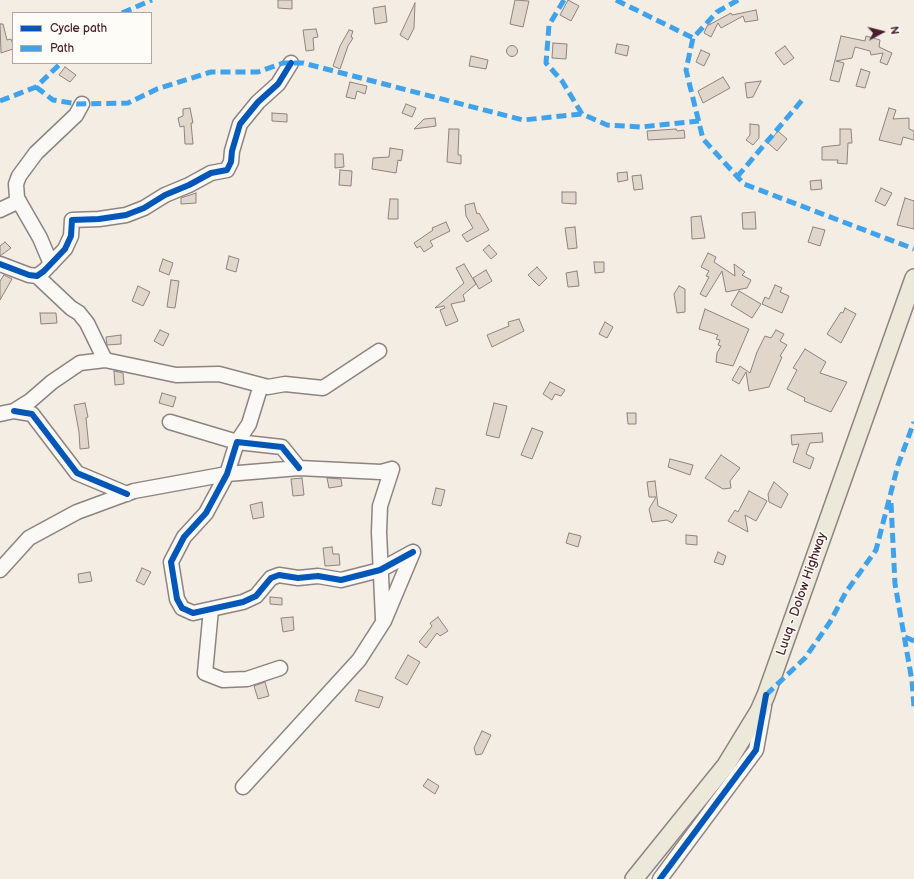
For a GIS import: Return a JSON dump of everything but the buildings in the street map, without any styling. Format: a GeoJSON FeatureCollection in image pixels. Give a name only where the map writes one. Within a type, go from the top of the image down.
{"type":"FeatureCollection","features":[{"type":"Feature","properties":{"kind":"main road","name":"Luuq - Dolow Highway"},"geometry":{"type":"LineString","coordinates":[[634,879],[726,765],[759,711],[914,278]]}},
{"type":"Feature","properties":{"kind":"street"},"geometry":{"type":"LineString","coordinates":[[37,276],[51,264],[64,249],[71,236],[72,220],[126,215],[144,208],[165,195],[189,185],[211,173],[227,170],[231,162],[232,151],[240,124],[258,102],[278,84],[291,63]]}},
{"type":"Feature","properties":{"kind":"street"},"geometry":{"type":"LineString","coordinates":[[51,264],[40,238],[19,201],[16,184],[19,176],[36,153],[76,115],[82,104]]}},
{"type":"Feature","properties":{"kind":"street"},"geometry":{"type":"LineString","coordinates":[[0,210],[19,201]]}},
{"type":"Feature","properties":{"kind":"street"},"geometry":{"type":"LineString","coordinates":[[0,264],[29,275],[37,276],[71,308],[79,313],[88,323],[105,360]]}},
{"type":"Feature","properties":{"kind":"street"},"geometry":{"type":"LineString","coordinates":[[0,414],[14,411],[30,401],[52,382],[80,363],[105,360],[176,375],[219,374],[268,387],[285,384],[323,388],[379,351]]}},
{"type":"Feature","properties":{"kind":"street"},"geometry":{"type":"LineString","coordinates":[[243,787],[359,660],[384,621],[413,552],[380,570],[341,580],[318,576],[298,578],[279,575],[271,578],[256,596],[243,602],[193,613],[182,608],[177,599],[171,562],[184,537],[206,513],[227,474],[237,442],[249,424],[261,386]]}},
{"type":"Feature","properties":{"kind":"street"},"geometry":{"type":"LineString","coordinates":[[14,411],[32,414],[77,473],[127,494]]}},
{"type":"Feature","properties":{"kind":"street"},"geometry":{"type":"LineString","coordinates":[[170,422],[237,442],[282,447],[299,468]]}},
{"type":"Feature","properties":{"kind":"street"},"geometry":{"type":"LineString","coordinates":[[0,570],[29,538],[77,512],[127,494],[227,474],[299,468],[381,472],[392,469],[380,506],[380,570],[384,621]]}},
{"type":"Feature","properties":{"kind":"street"},"geometry":{"type":"LineString","coordinates":[[211,609],[205,673],[223,680],[247,679],[280,668]]}},
{"type":"Feature","properties":{"kind":"street"},"geometry":{"type":"LineString","coordinates":[[660,879],[756,750],[766,695]]}},
{"type":"Feature","properties":{"kind":"marked path"},"geometry":{"type":"LineString","coordinates":[[124,12],[152,0]]}},
{"type":"Feature","properties":{"kind":"marked path"},"geometry":{"type":"LineString","coordinates":[[564,0],[549,25],[546,63],[562,81],[582,114],[607,125],[641,127],[699,121]]}},
{"type":"Feature","properties":{"kind":"marked path"},"geometry":{"type":"LineString","coordinates":[[616,0],[693,38]]}},
{"type":"Feature","properties":{"kind":"marked path"},"geometry":{"type":"LineString","coordinates":[[738,0],[717,12],[693,38],[686,70],[703,139],[744,184],[914,249]]}},
{"type":"Feature","properties":{"kind":"marked path"},"geometry":{"type":"LineString","coordinates":[[36,87],[53,100],[78,104],[128,103],[157,89],[211,72],[258,72],[283,63],[303,63],[523,120],[582,114]]}},
{"type":"Feature","properties":{"kind":"marked path"},"geometry":{"type":"LineString","coordinates":[[0,101],[36,87],[60,64]]}},
{"type":"Feature","properties":{"kind":"marked path"},"geometry":{"type":"LineString","coordinates":[[737,177],[803,99]]}},
{"type":"Feature","properties":{"kind":"marked path"},"geometry":{"type":"LineString","coordinates":[[766,695],[805,658],[830,622],[846,592],[876,550],[898,465],[914,422]]}},
{"type":"Feature","properties":{"kind":"marked path"},"geometry":{"type":"LineString","coordinates":[[891,503],[895,584],[912,681],[914,707]]}},
{"type":"Feature","properties":{"kind":"marked path"},"geometry":{"type":"LineString","coordinates":[[905,637],[914,641]]}},
{"type":"Feature","properties":{"kind":"cycle path"},"geometry":{"type":"LineString","coordinates":[[0,264],[29,275],[37,276],[44,271],[65,249],[71,236],[72,220],[99,219],[126,215],[144,208],[165,195],[189,185],[211,173],[227,170],[231,162],[232,151],[240,124],[258,102],[278,84],[291,63]]}},
{"type":"Feature","properties":{"kind":"cycle path"},"geometry":{"type":"LineString","coordinates":[[14,411],[32,414],[77,473],[127,494]]}},
{"type":"Feature","properties":{"kind":"cycle path"},"geometry":{"type":"LineString","coordinates":[[299,468],[282,447],[237,442],[227,474],[206,513],[184,537],[171,562],[177,599],[182,608],[193,613],[243,602],[256,596],[271,578],[279,575],[298,578],[318,576],[341,580],[380,570],[413,552]]}},
{"type":"Feature","properties":{"kind":"cycle path"},"geometry":{"type":"LineString","coordinates":[[660,879],[756,750],[766,695]]}}]}
